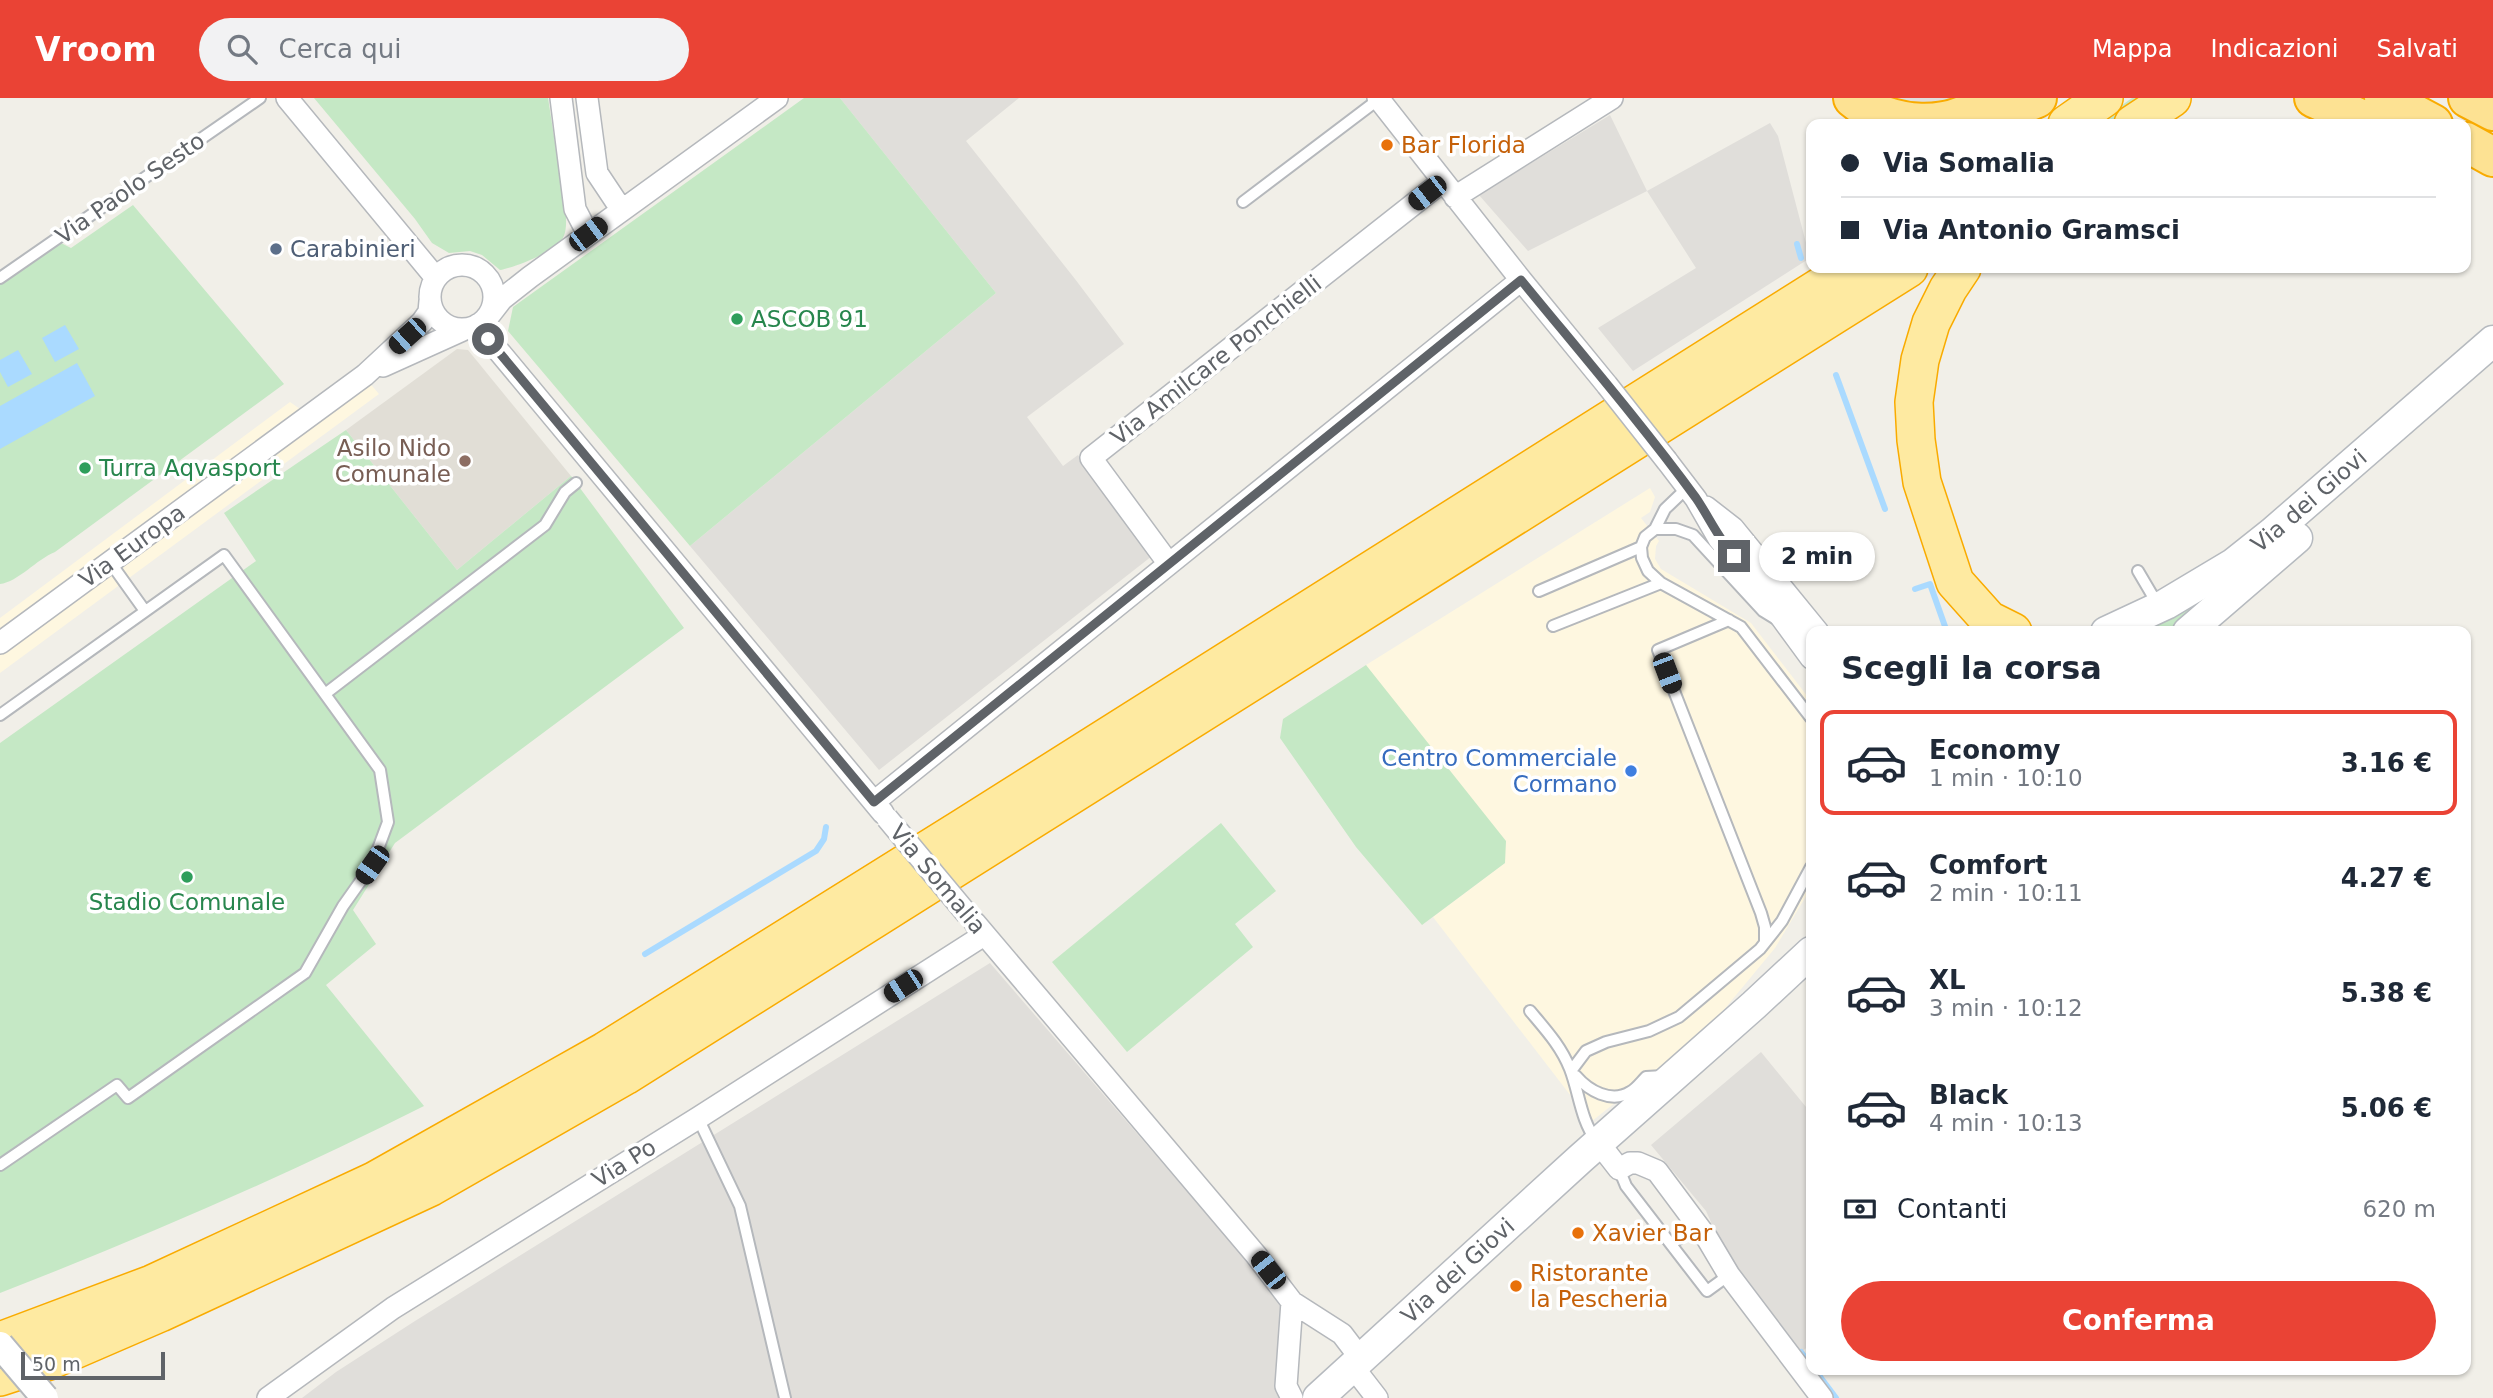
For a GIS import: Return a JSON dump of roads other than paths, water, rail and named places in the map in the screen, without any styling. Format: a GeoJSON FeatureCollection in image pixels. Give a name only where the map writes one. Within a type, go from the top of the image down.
{"type":"FeatureCollection","features":[{"type":"Feature","properties":{"kind":"highway"},"geometry":{"type":"LineString","coordinates":[[1832,98],[1860,119]]}},
{"type":"Feature","properties":{"kind":"highway"},"geometry":{"type":"LineString","coordinates":[[1853,98],[1884,117],[1893,119]]}},
{"type":"Feature","properties":{"kind":"highway"},"geometry":{"type":"LineString","coordinates":[[1950,119],[1985,108],[2037,98]]}},
{"type":"Feature","properties":{"kind":"highway"},"geometry":{"type":"LineString","coordinates":[[2074,119],[2104,98]]}},
{"type":"Feature","properties":{"kind":"highway"},"geometry":{"type":"LineString","coordinates":[[2140,119],[2172,98]]}},
{"type":"Feature","properties":{"kind":"highway"},"geometry":{"type":"LineString","coordinates":[[2314,98],[2361,119]]}},
{"type":"Feature","properties":{"kind":"highway"},"geometry":{"type":"LineString","coordinates":[[2384,98],[2424,119]]}},
{"type":"Feature","properties":{"kind":"highway"},"geometry":{"type":"LineString","coordinates":[[2468,98],[2493,111]]}},
{"type":"Feature","properties":{"kind":"highway"},"geometry":{"type":"LineString","coordinates":[[2471,145],[2493,157]]}},
{"type":"Feature","properties":{"kind":"highway"},"geometry":{"type":"LineString","coordinates":[[2471,170],[2493,181]]}},
{"type":"Feature","properties":{"kind":"highway"},"geometry":{"type":"LineString","coordinates":[[0,1343],[152,1284],[374,1181],[605,1051],[1842,273]]}},
{"type":"Feature","properties":{"kind":"highway"},"geometry":{"type":"LineString","coordinates":[[0,1388],[50,1361],[432,1187],[625,1076],[1901,273]]}},
{"type":"Feature","properties":{"kind":"highway"},"geometry":{"type":"LineString","coordinates":[[1959,273],[1931,323],[1920,360],[1914,402],[1922,482],[1955,582],[1975,626]]}},
{"type":"Feature","properties":{"kind":"highway"},"geometry":{"type":"LineString","coordinates":[[1955,582],[1989,620],[2001,626]]}},
{"type":"Feature","properties":{"kind":"highway"},"geometry":{"type":"LineString","coordinates":[[0,1377],[50,1361]]}},
{"type":"Feature","properties":{"kind":"main road","name":"Via dei Giovi"},"geometry":{"type":"LineString","coordinates":[[2128,626],[2199,586],[2243,556],[2493,341]]}},
{"type":"Feature","properties":{"kind":"main road","name":"Via dei Giovi"},"geometry":{"type":"LineString","coordinates":[[2195,626],[2493,368]]}},
{"type":"Feature","properties":{"kind":"main road","name":"Via dei Giovi"},"geometry":{"type":"LineString","coordinates":[[1754,1005],[1806,938]]}},
{"type":"Feature","properties":{"kind":"main road","name":"Via dei Giovi"},"geometry":{"type":"LineString","coordinates":[[1318,1398],[1806,957]]}},
{"type":"Feature","properties":{"kind":"street"},"geometry":{"type":"LineString","coordinates":[[287,98],[436,278]]}},
{"type":"Feature","properties":{"kind":"street"},"geometry":{"type":"LineString","coordinates":[[561,98],[575,209],[588,234]]}},
{"type":"Feature","properties":{"kind":"street"},"geometry":{"type":"LineString","coordinates":[[587,98],[597,173],[621,209]]}},
{"type":"Feature","properties":{"kind":"street"},"geometry":{"type":"LineString","coordinates":[[527,280],[506,282],[492,279],[472,266],[458,265],[447,268],[436,278],[430,301],[436,315],[443,323],[453,328],[477,324],[502,299],[621,209],[778,98]]}},
{"type":"Feature","properties":{"kind":"street"},"geometry":{"type":"LineString","coordinates":[[1378,98],[1667,461],[1692,494],[1719,539],[1762,591],[1806,652]]}},
{"type":"Feature","properties":{"kind":"street"},"geometry":{"type":"LineString","coordinates":[[1449,189],[1612,98]]}},
{"type":"Feature","properties":{"kind":"street","name":"Via Amilcare Ponchielli"},"geometry":{"type":"LineString","coordinates":[[1169,564],[1091,458],[1449,189]]}},
{"type":"Feature","properties":{"kind":"street"},"geometry":{"type":"LineString","coordinates":[[477,324],[493,307],[494,295],[490,281],[483,273]]}},
{"type":"Feature","properties":{"kind":"street"},"geometry":{"type":"LineString","coordinates":[[881,810],[1169,564],[1521,280]]}},
{"type":"Feature","properties":{"kind":"street","name":"Via Europa"},"geometry":{"type":"LineString","coordinates":[[3,633],[110,562],[365,375],[422,322],[429,312],[430,301]]}},
{"type":"Feature","properties":{"kind":"street","name":"Via Europa"},"geometry":{"type":"LineString","coordinates":[[365,375],[477,324]]}},
{"type":"Feature","properties":{"kind":"street","name":"Via Somalia"},"geometry":{"type":"LineString","coordinates":[[477,324],[967,914],[1256,1255],[1292,1302],[1342,1334],[1377,1398]]}},
{"type":"Feature","properties":{"kind":"street"},"geometry":{"type":"LineString","coordinates":[[2415,410],[2458,382],[2493,354]]}},
{"type":"Feature","properties":{"kind":"street"},"geometry":{"type":"LineString","coordinates":[[1692,494],[1732,528],[1813,626]]}},
{"type":"Feature","properties":{"kind":"street","name":"Via Po"},"geometry":{"type":"LineString","coordinates":[[268,1398],[393,1308],[698,1118],[984,934]]}},
{"type":"Feature","properties":{"kind":"street"},"geometry":{"type":"LineString","coordinates":[[1598,1142],[1619,1169],[1630,1163],[1638,1163],[1657,1171],[1698,1225],[1729,1275],[1822,1398]]}},
{"type":"Feature","properties":{"kind":"street"},"geometry":{"type":"LineString","coordinates":[[1292,1302],[1286,1386],[1292,1398]]}},
{"type":"Feature","properties":{"kind":"street"},"geometry":{"type":"LineString","coordinates":[[0,1343],[44,1398]]}},
{"type":"Feature","properties":{"kind":"lane","name":"Via Paolo Sesto"},"geometry":{"type":"LineString","coordinates":[[0,278],[260,98]]}},
{"type":"Feature","properties":{"kind":"lane"},"geometry":{"type":"LineString","coordinates":[[1243,202],[1378,98]]}},
{"type":"Feature","properties":{"kind":"lane"},"geometry":{"type":"LineString","coordinates":[[325,695],[545,526],[565,492],[576,483]]}},
{"type":"Feature","properties":{"kind":"lane"},"geometry":{"type":"LineString","coordinates":[[1692,494],[1665,509],[1655,528],[1645,537],[1640,547],[1648,571],[1661,583],[1741,627],[1806,712]]}},
{"type":"Feature","properties":{"kind":"lane"},"geometry":{"type":"LineString","coordinates":[[1655,528],[1676,529],[1693,535],[1763,611],[1784,624]]}},
{"type":"Feature","properties":{"kind":"lane"},"geometry":{"type":"LineString","coordinates":[[1539,591],[1640,547]]}},
{"type":"Feature","properties":{"kind":"lane"},"geometry":{"type":"LineString","coordinates":[[0,715],[224,555],[380,770],[388,822],[372,865],[343,906],[305,973],[128,1098],[117,1084],[0,1165]]}},
{"type":"Feature","properties":{"kind":"lane"},"geometry":{"type":"LineString","coordinates":[[110,562],[145,611]]}},
{"type":"Feature","properties":{"kind":"lane"},"geometry":{"type":"LineString","coordinates":[[2137,571],[2160,607]]}},
{"type":"Feature","properties":{"kind":"lane"},"geometry":{"type":"LineString","coordinates":[[1553,626],[1661,583]]}},
{"type":"Feature","properties":{"kind":"lane"},"geometry":{"type":"LineString","coordinates":[[1729,620],[1658,650],[1761,914],[1765,927],[1765,942]]}},
{"type":"Feature","properties":{"kind":"lane"},"geometry":{"type":"LineString","coordinates":[[1571,1071],[1586,1051],[1606,1042],[1649,1031],[1679,1017],[1765,942],[1782,921],[1806,876]]}},
{"type":"Feature","properties":{"kind":"lane"},"geometry":{"type":"LineString","coordinates":[[1530,1011],[1563,1051],[1589,1131],[1598,1142]]}},
{"type":"Feature","properties":{"kind":"lane"},"geometry":{"type":"LineString","coordinates":[[1571,1071],[1587,1088],[1614,1098],[1629,1093],[1646,1077],[1674,1076]]}},
{"type":"Feature","properties":{"kind":"lane"},"geometry":{"type":"LineString","coordinates":[[698,1118],[740,1206],[785,1398]]}},
{"type":"Feature","properties":{"kind":"lane"},"geometry":{"type":"LineString","coordinates":[[1619,1169],[1626,1186],[1707,1291],[1729,1275]]}},
{"type":"Feature","properties":{"kind":"lane"},"geometry":{"type":"LineString","coordinates":[[1671,1244],[1698,1225]]}},
{"type":"Feature","properties":{"kind":"water"},"geometry":{"type":"Polygon","coordinates":[[[65,325],[79,349],[55,362],[42,338],[65,325]]]}},
{"type":"Feature","properties":{"kind":"water"},"geometry":{"type":"Polygon","coordinates":[[[18,350],[32,374],[8,387],[0,372],[0,360],[18,350]]]}},
{"type":"Feature","properties":{"kind":"water"},"geometry":{"type":"Polygon","coordinates":[[[77,363],[95,396],[0,449],[0,406],[77,363]]]}},
{"type":"Feature","properties":{"kind":"waterway"},"geometry":{"type":"LineString","coordinates":[[1797,244],[1801,258]]}},
{"type":"Feature","properties":{"kind":"waterway"},"geometry":{"type":"LineString","coordinates":[[1836,375],[1885,509]]}},
{"type":"Feature","properties":{"kind":"waterway"},"geometry":{"type":"LineString","coordinates":[[1915,589],[1930,584],[1945,626]]}},
{"type":"Feature","properties":{"kind":"waterway"},"geometry":{"type":"LineString","coordinates":[[645,954],[816,851],[824,839],[826,827]]}},
{"type":"Feature","properties":{"kind":"waterway"},"geometry":{"type":"LineString","coordinates":[[1801,1352],[1806,1358]]}},
{"type":"Feature","properties":{"kind":"waterway"},"geometry":{"type":"LineString","coordinates":[[1819,1375],[1836,1398]]}},
{"type":"Feature","properties":{"kind":"place","name":"Bar Florida"},"geometry":{"type":"Point","coordinates":[1387,145]}},
{"type":"Feature","properties":{"kind":"place","name":"Carabinieri"},"geometry":{"type":"Point","coordinates":[276,249]}},
{"type":"Feature","properties":{"kind":"place","name":"ASCOB 91"},"geometry":{"type":"Point","coordinates":[737,319]}},
{"type":"Feature","properties":{"kind":"place","name":"Asilo Nido Comunale"},"geometry":{"type":"Point","coordinates":[465,461]}},
{"type":"Feature","properties":{"kind":"place","name":"Turra Aqvasport"},"geometry":{"type":"Point","coordinates":[85,468]}},
{"type":"Feature","properties":{"kind":"place","name":"Centro Commerciale Cormano"},"geometry":{"type":"Point","coordinates":[1631,771]}},
{"type":"Feature","properties":{"kind":"place","name":"Stadio Comunale"},"geometry":{"type":"Point","coordinates":[187,877]}},
{"type":"Feature","properties":{"kind":"place","name":"Xavier Bar"},"geometry":{"type":"Point","coordinates":[1578,1233]}},
{"type":"Feature","properties":{"kind":"place","name":"Ristorante la Pescheria"},"geometry":{"type":"Point","coordinates":[1516,1286]}}]}
